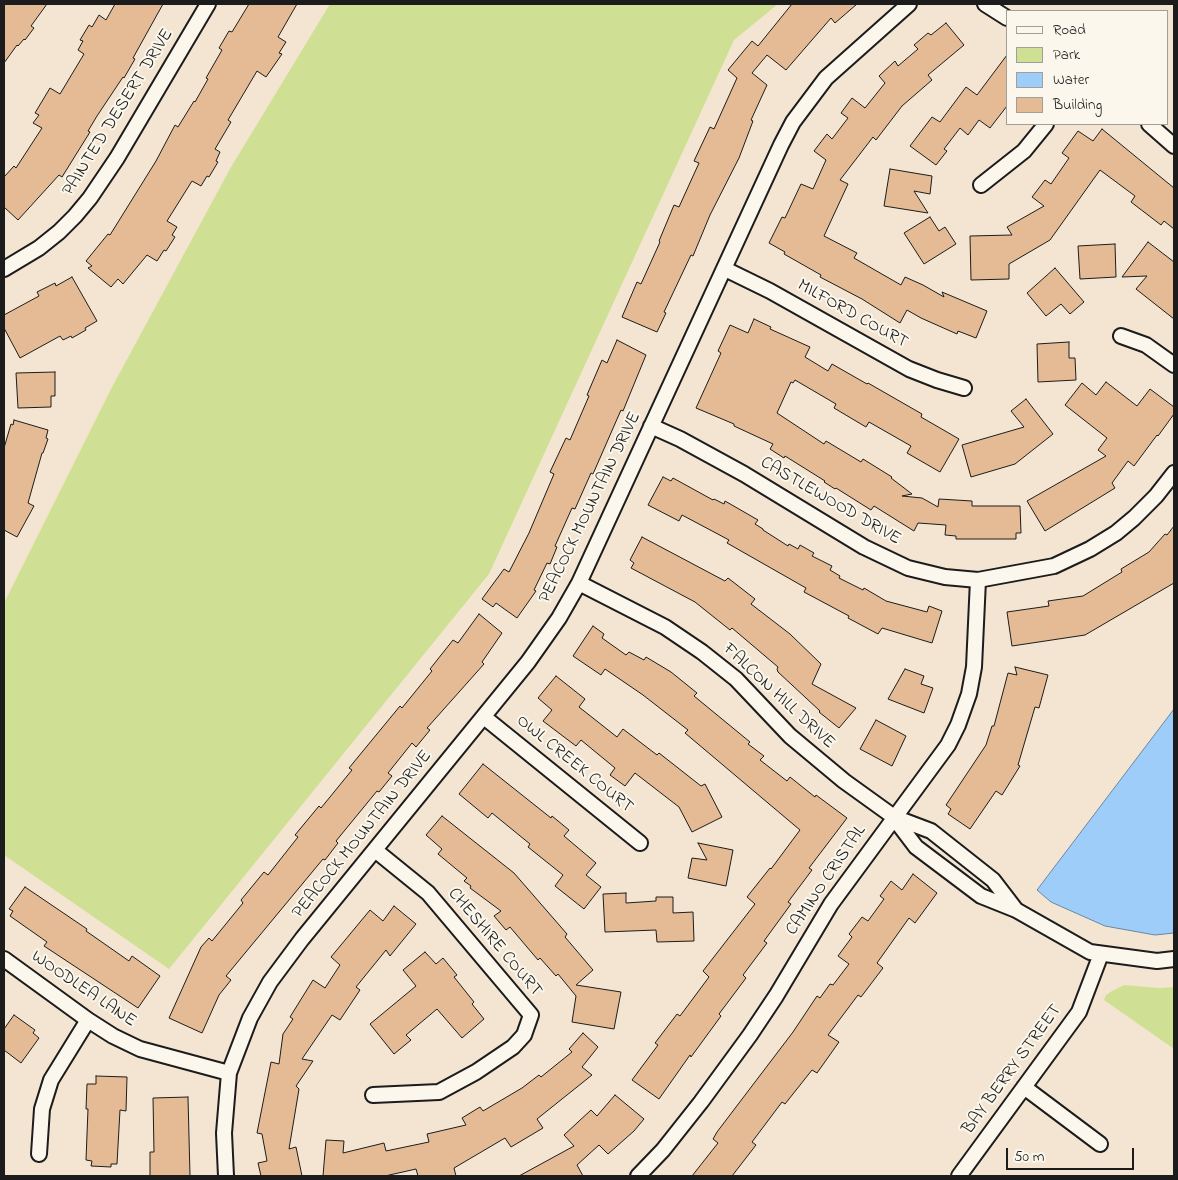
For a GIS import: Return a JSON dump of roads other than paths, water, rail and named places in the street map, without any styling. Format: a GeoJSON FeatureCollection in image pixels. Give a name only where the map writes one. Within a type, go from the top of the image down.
{"type":"FeatureCollection","features":[{"type":"Feature","properties":{"kind":"street","name":"PAINTED DESERT DRIVE"},"geometry":{"type":"LineString","coordinates":[[4,269],[39,248],[59,232],[90,198],[208,4]]}},
{"type":"Feature","properties":{"kind":"street","name":"PEACOCK MOUNTAIN DRIVE"},"geometry":{"type":"LineString","coordinates":[[226,1176],[224,1133],[229,1073],[250,1018],[270,982],[302,939],[484,717],[559,618],[579,583],[725,269],[780,144],[798,114],[826,78],[909,4]]}},
{"type":"Feature","properties":{"kind":"street"},"geometry":{"type":"LineString","coordinates":[[985,4],[1006,17]]}},
{"type":"Feature","properties":{"kind":"street"},"geometry":{"type":"LineString","coordinates":[[981,185],[1024,152],[1045,125]]}},
{"type":"Feature","properties":{"kind":"street"},"geometry":{"type":"LineString","coordinates":[[1150,125],[1174,146]]}},
{"type":"Feature","properties":{"kind":"street","name":"MILFORD COURT"},"geometry":{"type":"LineString","coordinates":[[725,269],[770,291],[909,369],[964,388]]}},
{"type":"Feature","properties":{"kind":"street"},"geometry":{"type":"LineString","coordinates":[[1120,336],[1146,345],[1174,365]]}},
{"type":"Feature","properties":{"kind":"street","name":"CASTLEWOOD DRIVE"},"geometry":{"type":"LineString","coordinates":[[651,426],[680,439],[744,474],[864,547],[908,568],[945,577],[978,580],[1054,566],[1090,549],[1116,533],[1134,518],[1156,496],[1174,473]]}},
{"type":"Feature","properties":{"kind":"street","name":"CAMINO CRISTAL"},"geometry":{"type":"LineString","coordinates":[[638,1176],[663,1150],[750,1035],[776,996],[831,904],[948,745],[958,725],[969,694],[974,667],[978,580]]}},
{"type":"Feature","properties":{"kind":"street","name":"FALCON HILL DRIVE"},"geometry":{"type":"LineString","coordinates":[[579,583],[665,627],[702,652],[736,679],[790,736],[844,781],[894,817],[931,831],[993,880],[1016,910]]}},
{"type":"Feature","properties":{"kind":"street","name":"OWL CREEK COURT"},"geometry":{"type":"LineString","coordinates":[[484,717],[640,843]]}},
{"type":"Feature","properties":{"kind":"street","name":"FALCON HILL DRIVE"},"geometry":{"type":"LineString","coordinates":[[894,817],[916,847],[981,896],[1016,910],[1090,952],[1156,962],[1174,959]]}},
{"type":"Feature","properties":{"kind":"street","name":"CHESHIRE COURT"},"geometry":{"type":"LineString","coordinates":[[374,1095],[438,1092],[476,1072],[513,1048],[524,1035],[531,1016],[428,893],[375,850]]}},
{"type":"Feature","properties":{"kind":"street","name":"BAY BERRY STREET"},"geometry":{"type":"LineString","coordinates":[[959,1176],[1079,1012],[1101,954]]}},
{"type":"Feature","properties":{"kind":"street","name":"WOODLEA LANE"},"geometry":{"type":"LineString","coordinates":[[4,959],[113,1036],[140,1049],[229,1073]]}},
{"type":"Feature","properties":{"kind":"street"},"geometry":{"type":"LineString","coordinates":[[39,1154],[42,1109],[51,1080],[88,1020]]}},
{"type":"Feature","properties":{"kind":"street"},"geometry":{"type":"LineString","coordinates":[[1024,1087],[1100,1144]]}},
{"type":"Feature","properties":{"kind":"water"},"geometry":{"type":"Polygon","coordinates":[[[1174,709],[1174,933],[1155,935],[1105,926],[1051,902],[1037,890],[1174,709]]]}}]}
